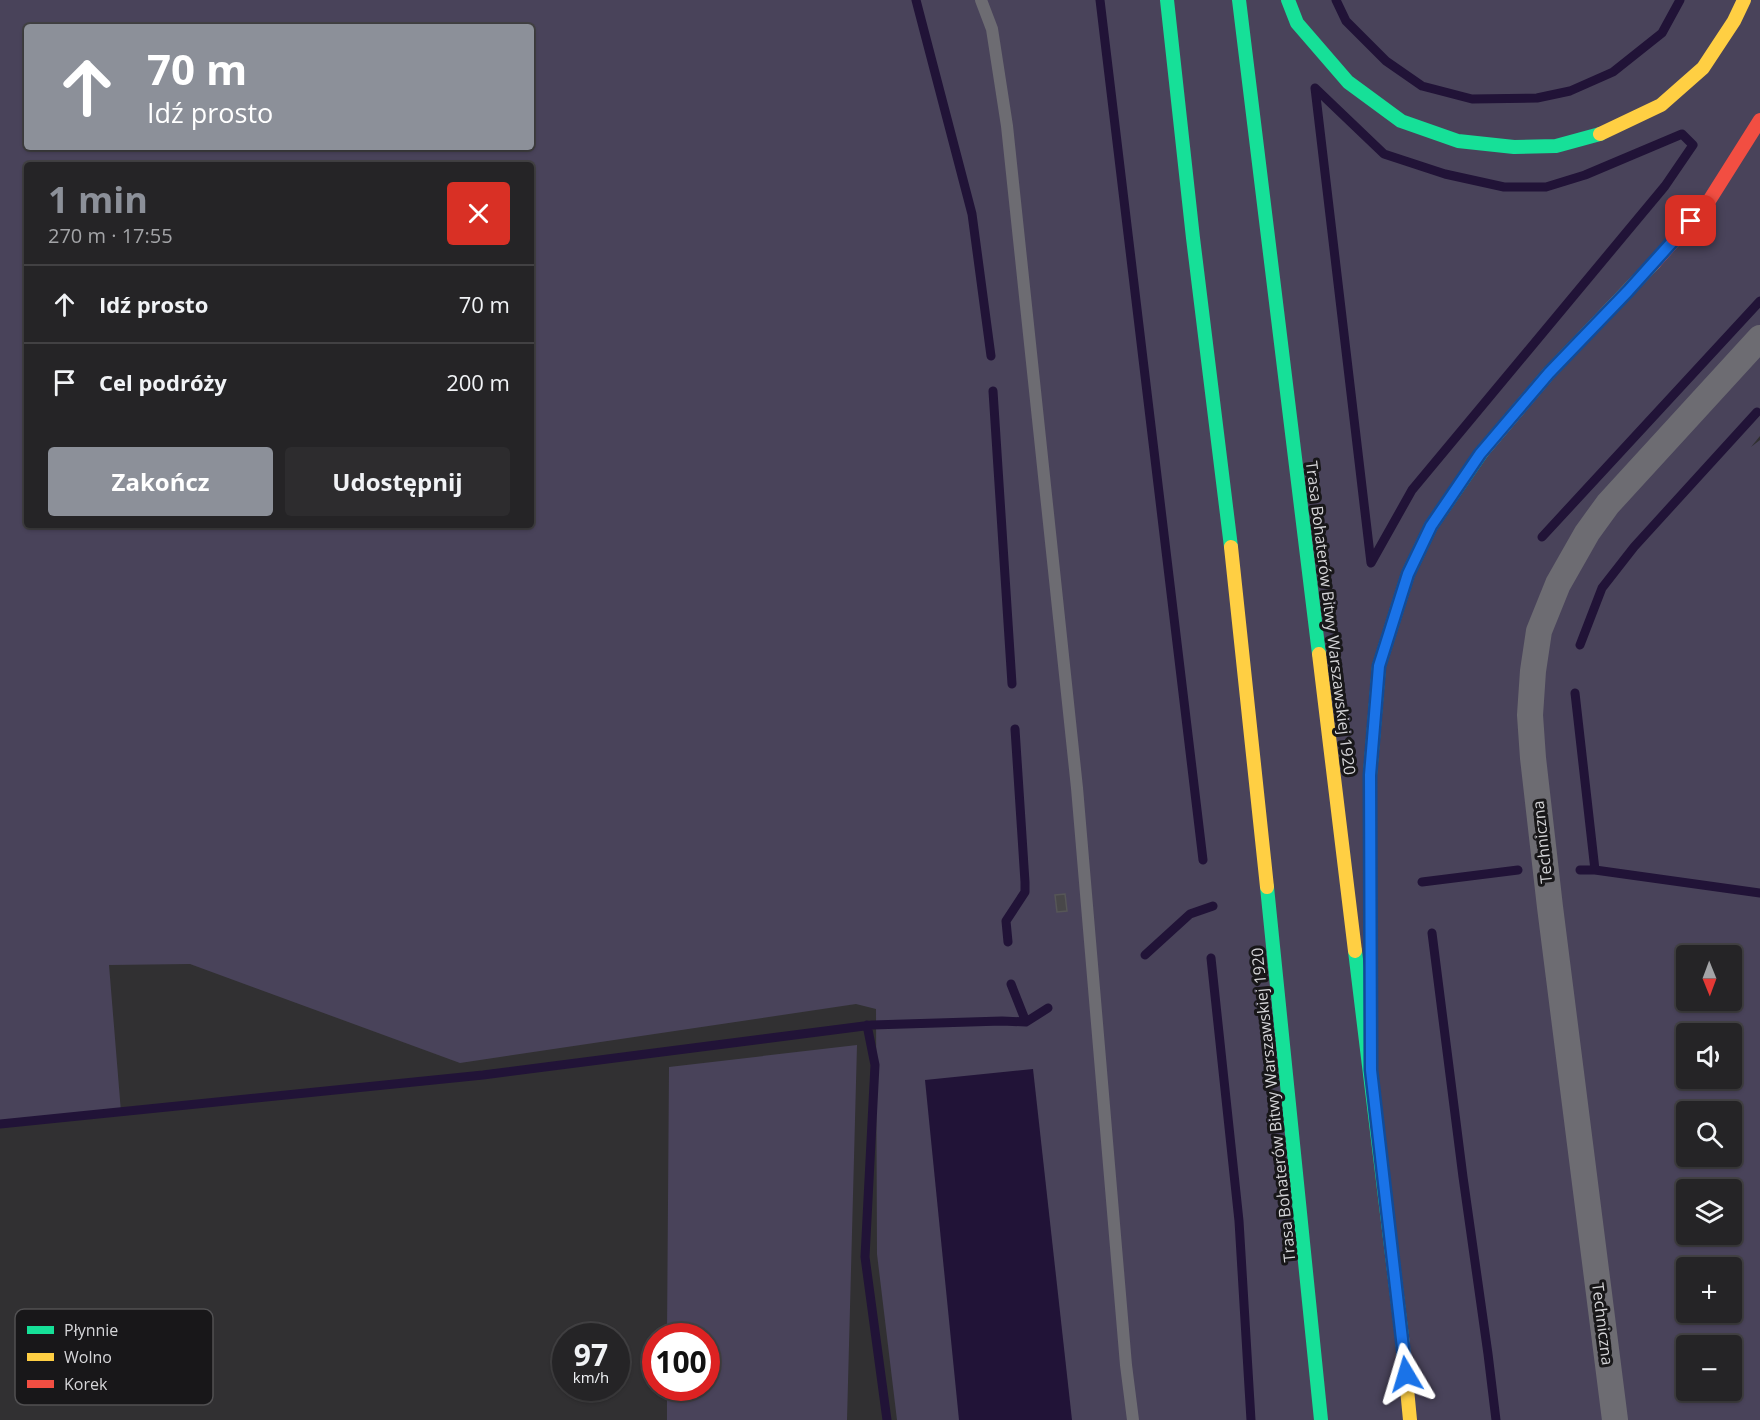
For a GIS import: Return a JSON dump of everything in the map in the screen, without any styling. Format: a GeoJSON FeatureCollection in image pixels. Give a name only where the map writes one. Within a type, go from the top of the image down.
{"type":"FeatureCollection","features":[{"type":"Feature","properties":{"kind":"highway","name":"Trasa Bohaterów Bitwy Warszawskiej 1920"},"geometry":{"type":"LineString","coordinates":[[1167,0],[1233,567],[1321,1420]]}},
{"type":"Feature","properties":{"kind":"highway","name":"Trasa Bohaterów Bitwy Warszawskiej 1920"},"geometry":{"type":"LineString","coordinates":[[1239,0],[1371,1070],[1410,1420]]}},
{"type":"Feature","properties":{"kind":"highway"},"geometry":{"type":"LineString","coordinates":[[1288,0],[1297,23],[1348,82],[1401,121],[1458,141],[1514,147],[1556,146],[1594,136],[1661,105],[1703,68],[1734,21],[1744,0]]}},
{"type":"Feature","properties":{"kind":"highway"},"geometry":{"type":"LineString","coordinates":[[1370,940],[1370,775],[1379,666],[1408,574],[1431,526],[1480,454],[1549,373],[1707,204],[1760,120]]}},
{"type":"Feature","properties":{"kind":"highway"},"geometry":{"type":"LineString","coordinates":[[1370,964],[1371,1070]]}},
{"type":"Feature","properties":{"kind":"street","name":"Techniczna"},"geometry":{"type":"LineString","coordinates":[[1615,1420],[1533,758],[1530,715],[1533,671],[1539,631],[1558,584],[1587,533],[1608,504],[1760,338]]}},
{"type":"Feature","properties":{"kind":"lane"},"geometry":{"type":"LineString","coordinates":[[981,0],[992,29],[1008,138],[1077,788],[1126,1365],[1133,1420]]}},
{"type":"Feature","properties":{"kind":"shaded area"},"geometry":{"type":"Polygon","coordinates":[[[0,0],[1760,0],[1760,436],[1751,447],[1760,440],[1760,1420],[897,1420],[877,1254],[876,1009],[856,1004],[460,1063],[190,964],[109,965],[121,1112],[0,1125],[0,0]]]}},
{"type":"Feature","properties":{"kind":"shaded area"},"geometry":{"type":"Polygon","coordinates":[[[857,1045],[847,1420],[667,1420],[667,1401],[720,1401],[720,1323],[667,1323],[669,1067],[857,1045]]]}},
{"type":"Feature","properties":{"kind":"shaded area"},"geometry":{"type":"Polygon","coordinates":[[[1033,1069],[1072,1420],[959,1420],[925,1080],[1033,1069]]]}},
{"type":"Feature","properties":{"kind":"building"},"geometry":{"type":"Polygon","coordinates":[[[1065,894],[1067,911],[1057,912],[1055,895],[1065,894]]]}},
{"type":"Feature","properties":{"kind":"waterway"},"geometry":{"type":"LineString","coordinates":[[916,0],[972,214],[991,356]]}},
{"type":"Feature","properties":{"kind":"waterway"},"geometry":{"type":"LineString","coordinates":[[1100,0],[1203,860]]}},
{"type":"Feature","properties":{"kind":"waterway"},"geometry":{"type":"LineString","coordinates":[[1336,0],[1346,21],[1386,61],[1422,86],[1472,99],[1537,98],[1570,91],[1613,72],[1662,33],[1680,0]]}},
{"type":"Feature","properties":{"kind":"waterway"},"geometry":{"type":"LineString","coordinates":[[1315,88],[1384,154],[1445,174],[1504,187],[1546,187],[1585,175],[1682,134],[1693,145],[1665,186],[1412,490],[1371,563],[1315,88]]}},
{"type":"Feature","properties":{"kind":"waterway"},"geometry":{"type":"LineString","coordinates":[[1542,537],[1760,301]]}},
{"type":"Feature","properties":{"kind":"waterway"},"geometry":{"type":"LineString","coordinates":[[993,391],[1012,684]]}},
{"type":"Feature","properties":{"kind":"waterway"},"geometry":{"type":"LineString","coordinates":[[1580,645],[1602,588],[1634,547],[1757,412]]}},
{"type":"Feature","properties":{"kind":"waterway"},"geometry":{"type":"LineString","coordinates":[[1575,693],[1595,870]]}},
{"type":"Feature","properties":{"kind":"waterway"},"geometry":{"type":"LineString","coordinates":[[1008,942],[1006,921],[1025,892],[1015,729]]}},
{"type":"Feature","properties":{"kind":"waterway"},"geometry":{"type":"LineString","coordinates":[[1422,882],[1518,870]]}},
{"type":"Feature","properties":{"kind":"waterway"},"geometry":{"type":"LineString","coordinates":[[1580,870],[1595,870],[1760,893]]}},
{"type":"Feature","properties":{"kind":"waterway"},"geometry":{"type":"LineString","coordinates":[[1145,955],[1190,914],[1213,906]]}},
{"type":"Feature","properties":{"kind":"waterway"},"geometry":{"type":"LineString","coordinates":[[1432,933],[1496,1420]]}},
{"type":"Feature","properties":{"kind":"waterway"},"geometry":{"type":"LineString","coordinates":[[1211,958],[1239,1221],[1251,1420]]}},
{"type":"Feature","properties":{"kind":"waterway"},"geometry":{"type":"LineString","coordinates":[[1011,984],[1026,1022]]}},
{"type":"Feature","properties":{"kind":"waterway"},"geometry":{"type":"LineString","coordinates":[[0,1124],[483,1075],[872,1025],[1026,1022],[1048,1008]]}},
{"type":"Feature","properties":{"kind":"waterway"},"geometry":{"type":"LineString","coordinates":[[867,1025],[875,1065],[865,1257],[887,1420]]}},
{"type":"Feature","properties":{"kind":"traffic: fast"},"geometry":{"type":"LineString","coordinates":[[1167,0],[1193,238],[1231,547]]}},
{"type":"Feature","properties":{"kind":"traffic: fast"},"geometry":{"type":"LineString","coordinates":[[1239,0],[1319,654]]}},
{"type":"Feature","properties":{"kind":"traffic: fast"},"geometry":{"type":"LineString","coordinates":[[1288,0],[1297,23],[1348,82],[1401,121],[1458,141],[1514,147],[1556,146],[1600,134]]}},
{"type":"Feature","properties":{"kind":"traffic: fast"},"geometry":{"type":"LineString","coordinates":[[1370,924],[1370,775],[1379,666],[1408,574],[1431,526],[1482,452]]}},
{"type":"Feature","properties":{"kind":"traffic: fast"},"geometry":{"type":"LineString","coordinates":[[1267,887],[1321,1420]]}},
{"type":"Feature","properties":{"kind":"traffic: fast"},"geometry":{"type":"LineString","coordinates":[[1355,951],[1402,1337]]}},
{"type":"Feature","properties":{"kind":"traffic: slow"},"geometry":{"type":"LineString","coordinates":[[1600,134],[1661,105],[1703,68],[1734,21],[1744,0]]}},
{"type":"Feature","properties":{"kind":"traffic: slow"},"geometry":{"type":"LineString","coordinates":[[1482,452],[1549,373],[1654,263]]}},
{"type":"Feature","properties":{"kind":"traffic: slow"},"geometry":{"type":"LineString","coordinates":[[1231,547],[1267,887]]}},
{"type":"Feature","properties":{"kind":"traffic: slow"},"geometry":{"type":"LineString","coordinates":[[1319,654],[1355,951]]}},
{"type":"Feature","properties":{"kind":"traffic: slow"},"geometry":{"type":"LineString","coordinates":[[1402,1337],[1410,1420]]}},
{"type":"Feature","properties":{"kind":"traffic: jam"},"geometry":{"type":"LineString","coordinates":[[1654,263],[1707,204],[1760,120]]}},
{"type":"Feature","properties":{"kind":"route"},"geometry":{"type":"LineString","coordinates":[[1406,1374],[1371,1070],[1370,775],[1379,666],[1408,574],[1431,526],[1480,454],[1549,373],[1691,221]]}}]}
